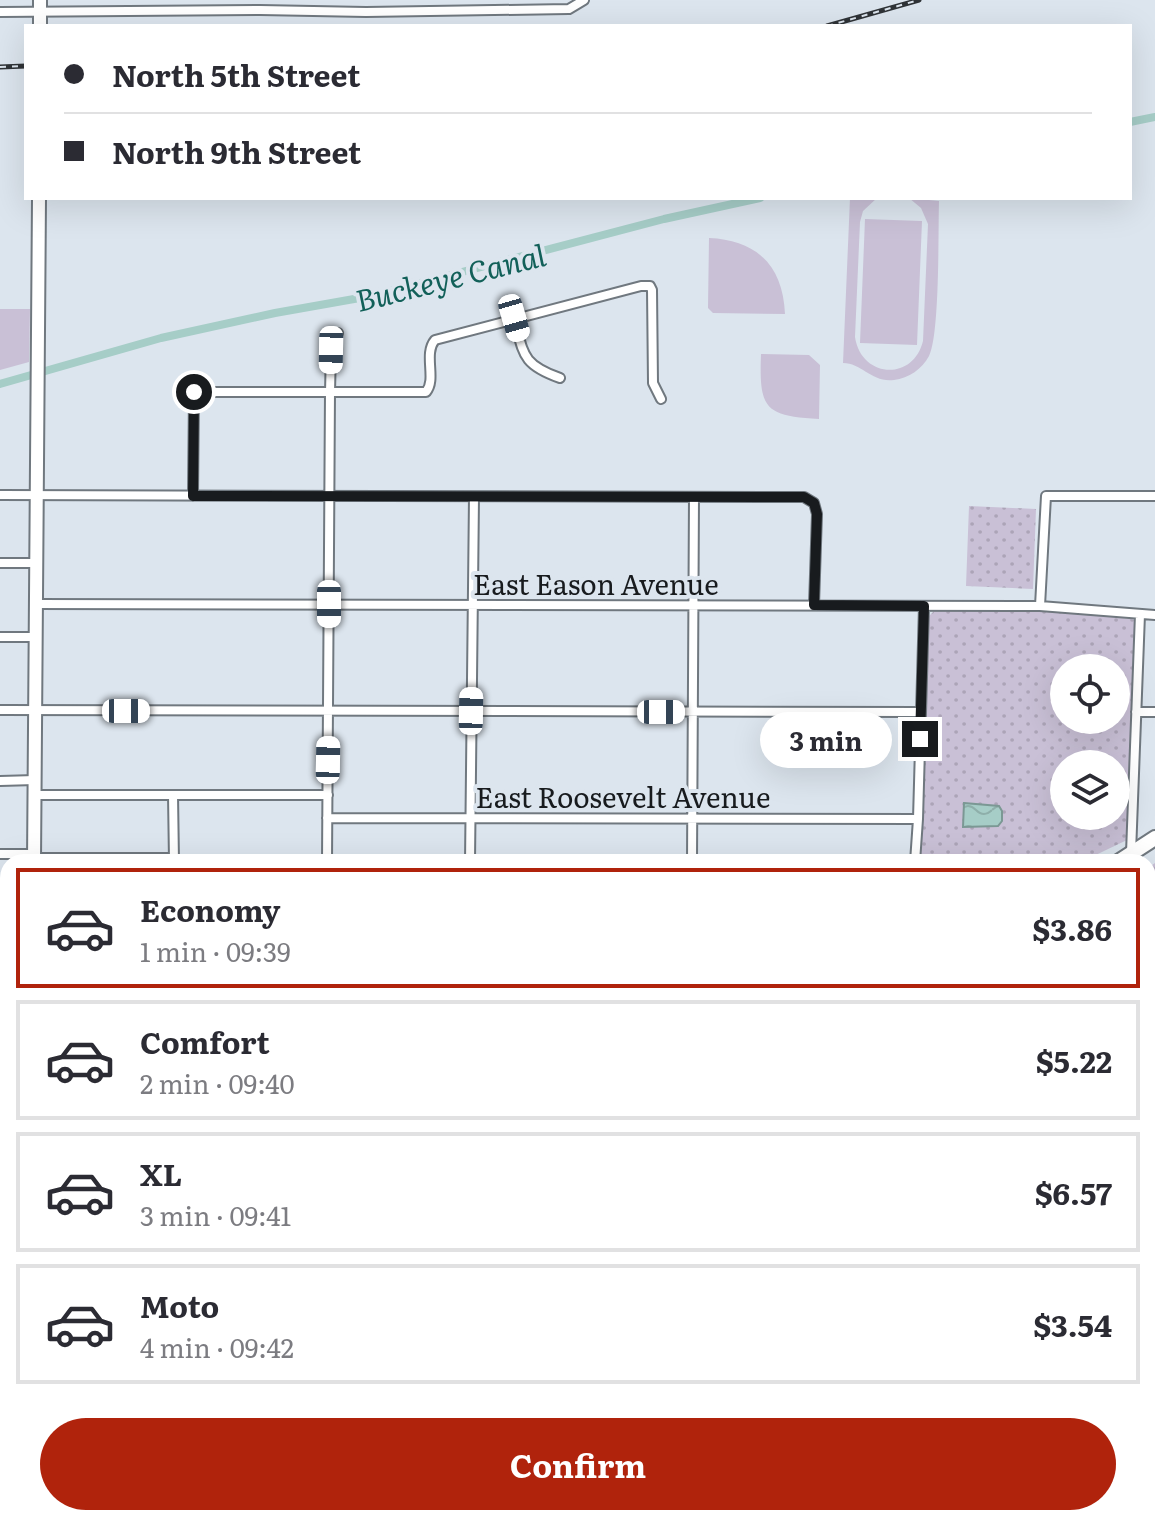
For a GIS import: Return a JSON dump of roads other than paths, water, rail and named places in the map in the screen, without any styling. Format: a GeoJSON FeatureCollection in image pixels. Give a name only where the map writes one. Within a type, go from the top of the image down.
{"type":"FeatureCollection","features":[{"type":"Feature","properties":{"kind":"main road"},"geometry":{"type":"LineString","coordinates":[[1131,854],[1155,838]]}},
{"type":"Feature","properties":{"kind":"street"},"geometry":{"type":"LineString","coordinates":[[148,11],[149,0]]}},
{"type":"Feature","properties":{"kind":"street"},"geometry":{"type":"LineString","coordinates":[[366,0],[366,12]]}},
{"type":"Feature","properties":{"kind":"street"},"geometry":{"type":"LineString","coordinates":[[0,12],[40,6],[148,11],[260,5],[366,12],[479,5],[569,9],[584,0]]}},
{"type":"Feature","properties":{"kind":"street"},"geometry":{"type":"LineString","coordinates":[[34,854],[39,200]]}},
{"type":"Feature","properties":{"kind":"street"},"geometry":{"type":"LineString","coordinates":[[193,496],[194,392],[429,392],[432,342],[641,286],[650,286],[653,299],[653,383],[661,399]]}},
{"type":"Feature","properties":{"kind":"street"},"geometry":{"type":"LineString","coordinates":[[514,318],[529,362],[543,372],[560,378]]}},
{"type":"Feature","properties":{"kind":"street"},"geometry":{"type":"LineString","coordinates":[[327,854],[330,392],[331,350],[338,333]]}},
{"type":"Feature","properties":{"kind":"street"},"geometry":{"type":"LineString","coordinates":[[0,495],[804,497],[814,503],[817,514],[814,605]]}},
{"type":"Feature","properties":{"kind":"street"},"geometry":{"type":"LineString","coordinates":[[1040,606],[1046,496],[1155,496]]}},
{"type":"Feature","properties":{"kind":"street"},"geometry":{"type":"LineString","coordinates":[[470,854],[474,497]]}},
{"type":"Feature","properties":{"kind":"street"},"geometry":{"type":"LineString","coordinates":[[692,854],[694,497]]}},
{"type":"Feature","properties":{"kind":"street"},"geometry":{"type":"LineString","coordinates":[[0,563],[38,563]]}},
{"type":"Feature","properties":{"kind":"street","name":"East Eason Avenue"},"geometry":{"type":"LineString","coordinates":[[37,604],[1040,606],[1155,615]]}},
{"type":"Feature","properties":{"kind":"street"},"geometry":{"type":"LineString","coordinates":[[916,854],[924,606]]}},
{"type":"Feature","properties":{"kind":"street"},"geometry":{"type":"LineString","coordinates":[[1131,854],[1140,614]]}},
{"type":"Feature","properties":{"kind":"street"},"geometry":{"type":"LineString","coordinates":[[0,637],[36,637]]}},
{"type":"Feature","properties":{"kind":"street"},"geometry":{"type":"LineString","coordinates":[[0,710],[921,712]]}},
{"type":"Feature","properties":{"kind":"street"},"geometry":{"type":"LineString","coordinates":[[1136,712],[1155,712]]}},
{"type":"Feature","properties":{"kind":"street"},"geometry":{"type":"LineString","coordinates":[[0,781],[35,780]]}},
{"type":"Feature","properties":{"kind":"street"},"geometry":{"type":"LineString","coordinates":[[35,795],[328,795]]}},
{"type":"Feature","properties":{"kind":"street"},"geometry":{"type":"LineString","coordinates":[[173,795],[174,854]]}},
{"type":"Feature","properties":{"kind":"street","name":"East Roosevelt Avenue"},"geometry":{"type":"LineString","coordinates":[[327,818],[918,819]]}},
{"type":"Feature","properties":{"kind":"water"},"geometry":{"type":"Polygon","coordinates":[[[964,803],[999,806],[1002,821],[998,826],[963,827],[964,803]]]}},
{"type":"Feature","properties":{"kind":"waterway","name":"Buckeye Canal"},"geometry":{"type":"LineString","coordinates":[[1132,122],[1155,117]]}},
{"type":"Feature","properties":{"kind":"waterway","name":"Buckeye Canal"},"geometry":{"type":"LineString","coordinates":[[0,384],[161,338],[371,296],[664,219],[751,200]]}},
{"type":"Feature","properties":{"kind":"railway"},"geometry":{"type":"LineString","coordinates":[[834,24],[919,0]]}},
{"type":"Feature","properties":{"kind":"railway"},"geometry":{"type":"LineString","coordinates":[[0,67],[24,66]]}}]}
